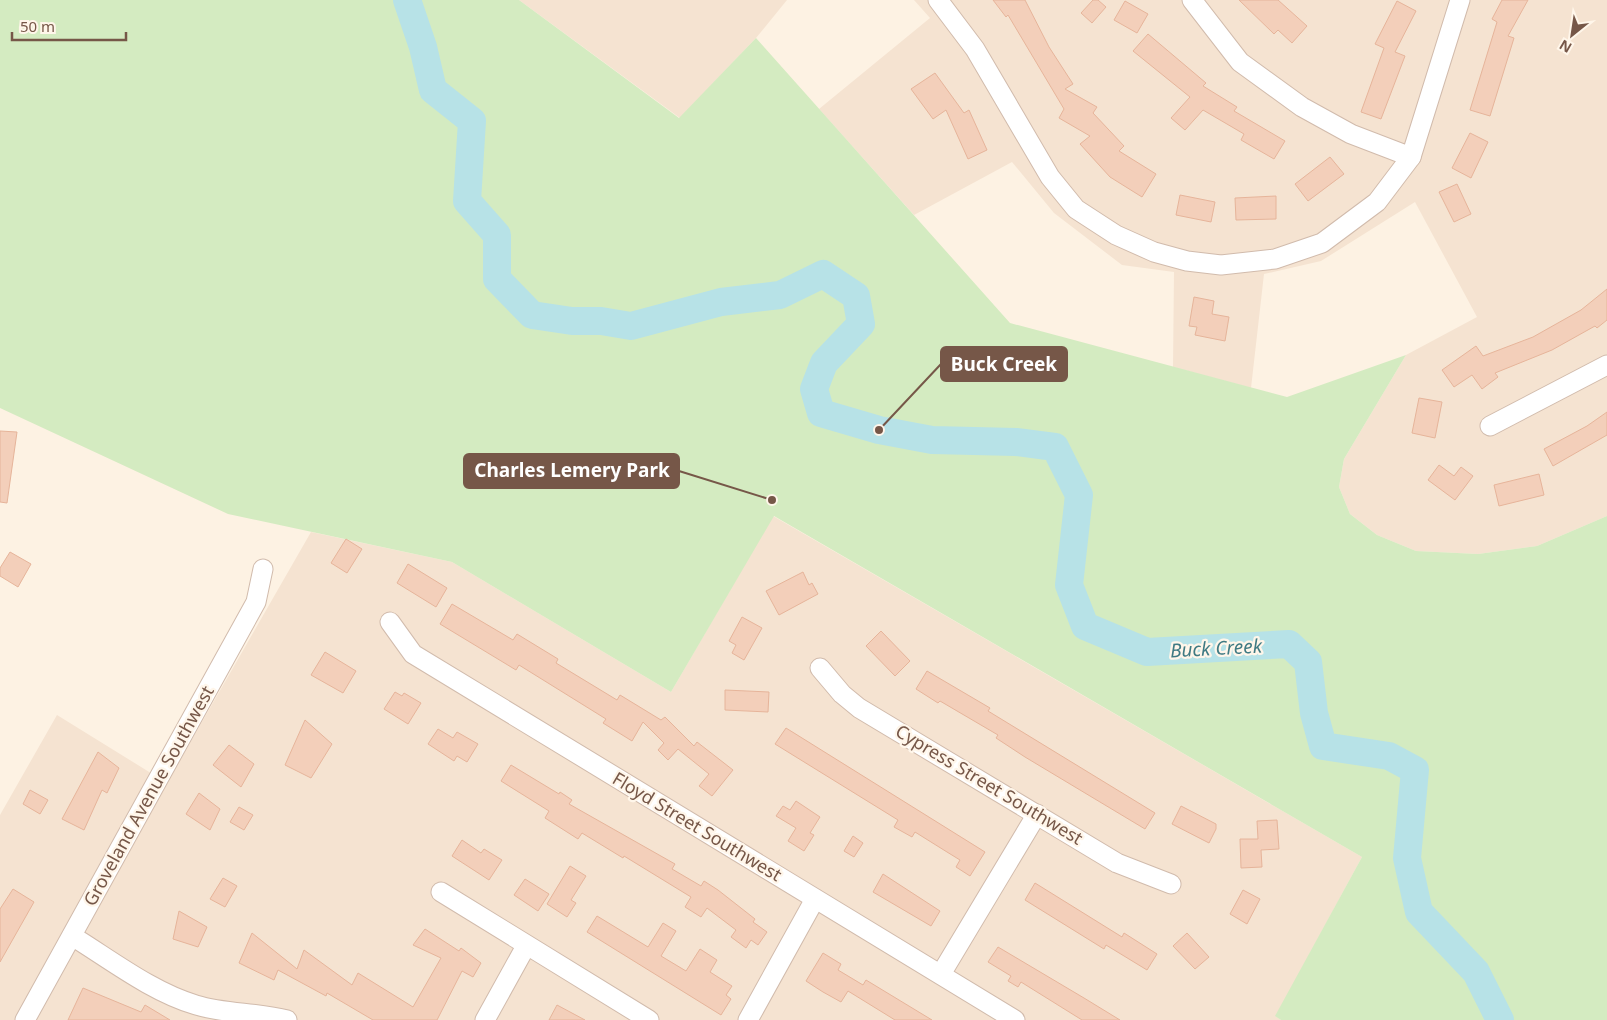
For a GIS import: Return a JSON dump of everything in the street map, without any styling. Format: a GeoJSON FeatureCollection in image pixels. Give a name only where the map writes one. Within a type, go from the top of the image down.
{"type":"FeatureCollection","features":[{"type":"Feature","properties":{"kind":"street"},"geometry":{"type":"LineString","coordinates":[[938,0],[975,49],[1050,177],[1076,209],[1116,235],[1154,252],[1187,261],[1221,264],[1276,259],[1322,243],[1377,202],[1411,157],[1460,0]]}},
{"type":"Feature","properties":{"kind":"street"},"geometry":{"type":"LineString","coordinates":[[1192,0],[1240,62],[1294,101],[1351,134],[1411,157]]}},
{"type":"Feature","properties":{"kind":"street"},"geometry":{"type":"LineString","coordinates":[[1490,426],[1607,365]]}},
{"type":"Feature","properties":{"kind":"street","name":"Groveland Avenue Southwest"},"geometry":{"type":"LineString","coordinates":[[25,1020],[256,602],[262,569]]}},
{"type":"Feature","properties":{"kind":"street","name":"Floyd Street Southwest"},"geometry":{"type":"LineString","coordinates":[[390,622],[413,654],[1015,1020]]}},
{"type":"Feature","properties":{"kind":"street","name":"Cypress Street Southwest"},"geometry":{"type":"LineString","coordinates":[[820,668],[842,694],[859,708],[1118,862],[1171,884]]}},
{"type":"Feature","properties":{"kind":"street"},"geometry":{"type":"LineString","coordinates":[[941,974],[1037,814]]}},
{"type":"Feature","properties":{"kind":"street"},"geometry":{"type":"LineString","coordinates":[[441,892],[649,1020]]}},
{"type":"Feature","properties":{"kind":"street"},"geometry":{"type":"LineString","coordinates":[[748,1020],[815,899]]}},
{"type":"Feature","properties":{"kind":"street"},"geometry":{"type":"LineString","coordinates":[[72,936],[168,994],[194,1005],[217,1011],[286,1020]]}},
{"type":"Feature","properties":{"kind":"street"},"geometry":{"type":"LineString","coordinates":[[485,1020],[526,946]]}},
{"type":"Feature","properties":{"kind":"shaded area"},"geometry":{"type":"Polygon","coordinates":[[[519,0],[787,0],[756,38],[680,118],[519,0]]]}},
{"type":"Feature","properties":{"kind":"shaded area"},"geometry":{"type":"Polygon","coordinates":[[[914,0],[1607,0],[1607,516],[1537,546],[1478,554],[1416,551],[1377,535],[1350,514],[1339,487],[1344,459],[1406,355],[1477,317],[1415,202],[1321,261],[1264,274],[1251,388],[1173,367],[1174,272],[1122,265],[1054,213],[1012,162],[914,215],[819,109],[930,18],[914,0]]]}},
{"type":"Feature","properties":{"kind":"shaded area"},"geometry":{"type":"Polygon","coordinates":[[[773,516],[1362,857],[1276,1016],[1281,1020],[0,1020],[0,815],[57,715],[167,783],[311,532],[452,562],[671,692],[773,516]]]}},
{"type":"Feature","properties":{"kind":"green space"},"geometry":{"type":"Polygon","coordinates":[[[0,0],[519,0],[679,118],[756,38],[1010,323],[1287,397],[1406,355],[1344,459],[1339,487],[1350,514],[1377,535],[1416,551],[1478,554],[1537,546],[1607,516],[1607,1020],[1281,1020],[1275,1016],[1362,857],[774,516],[671,692],[452,562],[228,514],[0,408],[0,0]]]}},
{"type":"Feature","properties":{"kind":"building"},"geometry":{"type":"Polygon","coordinates":[[[993,0],[1025,0],[1049,47],[1073,84],[1065,89],[1097,107],[1093,113],[1124,146],[1119,151],[1156,174],[1142,197],[1110,177],[1080,144],[1090,136],[1059,118],[1064,109],[1008,15],[1006,17],[993,0]]]}},
{"type":"Feature","properties":{"kind":"building"},"geometry":{"type":"Polygon","coordinates":[[[1093,0],[1098,0],[1106,7],[1092,23],[1081,13],[1093,0]]]}},
{"type":"Feature","properties":{"kind":"building"},"geometry":{"type":"Polygon","coordinates":[[[1239,0],[1278,0],[1307,26],[1292,43],[1278,30],[1274,34],[1239,0]]]}},
{"type":"Feature","properties":{"kind":"building"},"geometry":{"type":"Polygon","coordinates":[[[1502,0],[1528,0],[1508,36],[1514,38],[1490,116],[1470,110],[1497,22],[1492,19],[1502,0]]]}},
{"type":"Feature","properties":{"kind":"building"},"geometry":{"type":"Polygon","coordinates":[[[1125,1],[1148,14],[1137,33],[1114,20],[1125,1]]]}},
{"type":"Feature","properties":{"kind":"building"},"geometry":{"type":"Polygon","coordinates":[[[1397,1],[1416,11],[1395,52],[1405,56],[1381,119],[1361,112],[1384,48],[1375,44],[1397,1]]]}},
{"type":"Feature","properties":{"kind":"building"},"geometry":{"type":"Polygon","coordinates":[[[1148,34],[1206,83],[1203,86],[1237,107],[1234,111],[1285,141],[1274,159],[1241,140],[1244,134],[1203,110],[1185,130],[1171,118],[1190,97],[1133,51],[1148,34]]]}},
{"type":"Feature","properties":{"kind":"building"},"geometry":{"type":"Polygon","coordinates":[[[935,73],[964,113],[969,110],[987,150],[968,159],[946,110],[933,119],[911,89],[935,73]]]}},
{"type":"Feature","properties":{"kind":"building"},"geometry":{"type":"Polygon","coordinates":[[[1470,133],[1488,142],[1471,178],[1452,168],[1470,133]]]}},
{"type":"Feature","properties":{"kind":"building"},"geometry":{"type":"Polygon","coordinates":[[[1330,157],[1344,174],[1308,201],[1295,184],[1330,157]]]}},
{"type":"Feature","properties":{"kind":"building"},"geometry":{"type":"Polygon","coordinates":[[[1457,184],[1471,214],[1454,222],[1439,192],[1457,184]]]}},
{"type":"Feature","properties":{"kind":"building"},"geometry":{"type":"Polygon","coordinates":[[[1180,195],[1215,202],[1211,222],[1176,215],[1180,195]]]}},
{"type":"Feature","properties":{"kind":"building"},"geometry":{"type":"Polygon","coordinates":[[[1276,196],[1276,219],[1236,220],[1235,198],[1276,196]]]}},
{"type":"Feature","properties":{"kind":"building"},"geometry":{"type":"Polygon","coordinates":[[[1607,289],[1607,320],[1597,328],[1595,326],[1552,350],[1495,373],[1498,377],[1482,389],[1472,375],[1454,387],[1442,370],[1476,346],[1483,356],[1533,337],[1581,310],[1607,289]]]}},
{"type":"Feature","properties":{"kind":"building"},"geometry":{"type":"Polygon","coordinates":[[[1194,297],[1214,301],[1212,314],[1229,317],[1225,341],[1195,335],[1197,327],[1189,326],[1194,297]]]}},
{"type":"Feature","properties":{"kind":"building"},"geometry":{"type":"Polygon","coordinates":[[[1419,398],[1442,402],[1435,438],[1412,433],[1419,398]]]}},
{"type":"Feature","properties":{"kind":"building"},"geometry":{"type":"Polygon","coordinates":[[[1607,412],[1607,435],[1553,466],[1544,449],[1587,426],[1607,412]]]}},
{"type":"Feature","properties":{"kind":"building"},"geometry":{"type":"Polygon","coordinates":[[[0,431],[17,432],[7,503],[0,502],[0,431]]]}},
{"type":"Feature","properties":{"kind":"building"},"geometry":{"type":"Polygon","coordinates":[[[1439,465],[1454,476],[1461,467],[1473,476],[1455,500],[1428,480],[1439,465]]]}},
{"type":"Feature","properties":{"kind":"building"},"geometry":{"type":"Polygon","coordinates":[[[1539,474],[1544,495],[1499,506],[1494,485],[1539,474]]]}},
{"type":"Feature","properties":{"kind":"building"},"geometry":{"type":"Polygon","coordinates":[[[346,539],[362,549],[347,573],[331,563],[346,539]]]}},
{"type":"Feature","properties":{"kind":"building"},"geometry":{"type":"Polygon","coordinates":[[[10,552],[31,564],[18,587],[0,576],[0,568],[10,552]]]}},
{"type":"Feature","properties":{"kind":"building"},"geometry":{"type":"Polygon","coordinates":[[[408,564],[447,588],[436,607],[397,583],[408,564]]]}},
{"type":"Feature","properties":{"kind":"building"},"geometry":{"type":"Polygon","coordinates":[[[803,572],[809,585],[812,583],[818,594],[779,615],[766,591],[803,572]]]}},
{"type":"Feature","properties":{"kind":"building"},"geometry":{"type":"Polygon","coordinates":[[[452,604],[513,640],[517,634],[558,659],[556,663],[617,700],[620,695],[661,720],[665,717],[694,746],[697,742],[733,770],[712,796],[699,786],[709,774],[678,749],[668,760],[658,750],[664,743],[643,722],[632,741],[603,723],[606,719],[519,665],[516,670],[440,624],[452,604]]]}},
{"type":"Feature","properties":{"kind":"building"},"geometry":{"type":"Polygon","coordinates":[[[742,617],[762,628],[744,660],[732,653],[736,645],[729,641],[742,617]]]}},
{"type":"Feature","properties":{"kind":"building"},"geometry":{"type":"Polygon","coordinates":[[[881,631],[910,661],[895,676],[866,646],[881,631]]]}},
{"type":"Feature","properties":{"kind":"building"},"geometry":{"type":"Polygon","coordinates":[[[325,652],[356,671],[343,693],[311,675],[325,652]]]}},
{"type":"Feature","properties":{"kind":"building"},"geometry":{"type":"Polygon","coordinates":[[[927,671],[990,708],[988,711],[1155,813],[1145,829],[1025,757],[996,738],[998,735],[916,689],[927,671]]]}},
{"type":"Feature","properties":{"kind":"building"},"geometry":{"type":"Polygon","coordinates":[[[725,690],[769,692],[768,712],[725,710],[725,690]]]}},
{"type":"Feature","properties":{"kind":"building"},"geometry":{"type":"Polygon","coordinates":[[[395,692],[402,696],[404,693],[421,703],[408,724],[384,709],[395,692]]]}},
{"type":"Feature","properties":{"kind":"building"},"geometry":{"type":"Polygon","coordinates":[[[305,720],[332,744],[311,778],[285,765],[305,720]]]}},
{"type":"Feature","properties":{"kind":"building"},"geometry":{"type":"Polygon","coordinates":[[[786,728],[985,852],[970,876],[956,867],[960,860],[915,832],[912,837],[894,827],[898,820],[775,744],[786,728]]]}},
{"type":"Feature","properties":{"kind":"building"},"geometry":{"type":"Polygon","coordinates":[[[438,729],[453,738],[457,732],[478,744],[467,762],[457,756],[454,761],[428,744],[438,729]]]}},
{"type":"Feature","properties":{"kind":"building"},"geometry":{"type":"Polygon","coordinates":[[[229,745],[254,764],[241,787],[213,765],[229,745]]]}},
{"type":"Feature","properties":{"kind":"building"},"geometry":{"type":"Polygon","coordinates":[[[98,752],[119,768],[107,793],[102,790],[84,830],[62,819],[98,752]]]}},
{"type":"Feature","properties":{"kind":"building"},"geometry":{"type":"Polygon","coordinates":[[[511,765],[572,800],[569,804],[675,864],[672,869],[701,886],[704,881],[718,890],[755,919],[753,922],[767,932],[758,945],[751,940],[746,948],[731,937],[736,930],[707,908],[701,917],[685,907],[691,897],[582,833],[578,839],[545,818],[549,811],[501,781],[511,765]]]}},
{"type":"Feature","properties":{"kind":"building"},"geometry":{"type":"Polygon","coordinates":[[[30,790],[48,800],[40,814],[23,804],[30,790]]]}},
{"type":"Feature","properties":{"kind":"building"},"geometry":{"type":"Polygon","coordinates":[[[199,793],[220,809],[210,830],[186,814],[199,793]]]}},
{"type":"Feature","properties":{"kind":"building"},"geometry":{"type":"Polygon","coordinates":[[[796,801],[820,817],[810,833],[814,835],[804,851],[788,841],[796,828],[776,816],[783,806],[790,810],[796,801]]]}},
{"type":"Feature","properties":{"kind":"building"},"geometry":{"type":"Polygon","coordinates":[[[1181,806],[1216,824],[1216,829],[1209,843],[1172,824],[1181,806]]]}},
{"type":"Feature","properties":{"kind":"building"},"geometry":{"type":"Polygon","coordinates":[[[239,807],[253,815],[244,830],[230,822],[239,807]]]}},
{"type":"Feature","properties":{"kind":"building"},"geometry":{"type":"Polygon","coordinates":[[[1277,820],[1279,849],[1261,850],[1262,867],[1241,868],[1240,839],[1258,839],[1257,821],[1277,820]]]}},
{"type":"Feature","properties":{"kind":"building"},"geometry":{"type":"Polygon","coordinates":[[[853,836],[863,843],[854,857],[844,851],[853,836]]]}},
{"type":"Feature","properties":{"kind":"building"},"geometry":{"type":"Polygon","coordinates":[[[462,840],[481,853],[484,849],[502,860],[489,880],[452,856],[462,840]]]}},
{"type":"Feature","properties":{"kind":"building"},"geometry":{"type":"Polygon","coordinates":[[[570,866],[586,876],[571,900],[576,903],[567,917],[547,904],[570,866]]]}},
{"type":"Feature","properties":{"kind":"building"},"geometry":{"type":"Polygon","coordinates":[[[883,874],[940,911],[931,926],[873,892],[883,874]]]}},
{"type":"Feature","properties":{"kind":"building"},"geometry":{"type":"Polygon","coordinates":[[[223,878],[237,886],[225,907],[210,899],[223,878]]]}},
{"type":"Feature","properties":{"kind":"building"},"geometry":{"type":"Polygon","coordinates":[[[525,879],[549,894],[538,911],[514,895],[525,879]]]}},
{"type":"Feature","properties":{"kind":"building"},"geometry":{"type":"Polygon","coordinates":[[[1035,883],[1122,937],[1124,933],[1157,954],[1147,970],[1106,945],[1104,949],[1025,900],[1035,883]]]}},
{"type":"Feature","properties":{"kind":"building"},"geometry":{"type":"Polygon","coordinates":[[[13,889],[34,902],[0,962],[0,909],[13,889]]]}},
{"type":"Feature","properties":{"kind":"building"},"geometry":{"type":"Polygon","coordinates":[[[1243,890],[1260,899],[1247,924],[1230,914],[1243,890]]]}},
{"type":"Feature","properties":{"kind":"building"},"geometry":{"type":"Polygon","coordinates":[[[179,911],[207,927],[198,947],[173,939],[179,911]]]}},
{"type":"Feature","properties":{"kind":"building"},"geometry":{"type":"Polygon","coordinates":[[[597,916],[648,947],[663,923],[676,931],[661,956],[686,971],[700,949],[717,960],[710,972],[732,986],[726,995],[731,999],[721,1015],[587,932],[597,916]]]}},
{"type":"Feature","properties":{"kind":"building"},"geometry":{"type":"Polygon","coordinates":[[[425,929],[459,951],[461,948],[481,963],[473,977],[462,971],[437,1020],[373,1020],[327,993],[326,996],[278,970],[274,980],[239,963],[252,933],[297,969],[304,950],[352,985],[358,973],[413,1007],[441,958],[413,945],[425,929]]]}},
{"type":"Feature","properties":{"kind":"building"},"geometry":{"type":"Polygon","coordinates":[[[1187,933],[1209,957],[1195,969],[1173,946],[1187,933]]]}},
{"type":"Feature","properties":{"kind":"building"},"geometry":{"type":"Polygon","coordinates":[[[998,947],[1120,1020],[1082,1020],[1021,982],[1018,987],[1008,981],[1011,976],[988,962],[998,947]]]}},
{"type":"Feature","properties":{"kind":"building"},"geometry":{"type":"Polygon","coordinates":[[[823,953],[841,964],[838,970],[863,985],[866,980],[932,1020],[895,1020],[848,991],[841,1002],[823,992],[806,981],[823,953]]]}},
{"type":"Feature","properties":{"kind":"building"},"geometry":{"type":"Polygon","coordinates":[[[83,988],[141,1012],[145,1005],[170,1020],[68,1020],[83,988]]]}},
{"type":"Feature","properties":{"kind":"building"},"geometry":{"type":"Polygon","coordinates":[[[557,1005],[585,1020],[549,1020],[557,1005]]]}},
{"type":"Feature","properties":{"kind":"waterway","name":"Buck Creek"},"geometry":{"type":"LineString","coordinates":[[407,0],[423,47],[433,90],[472,121],[467,201],[497,235],[497,279],[532,315],[572,321],[601,321],[631,326],[721,302],[780,295],[823,274],[856,296],[861,324],[824,363],[814,389],[821,413],[879,430],[932,440],[1016,442],[1055,447],[1079,495],[1069,585],[1085,626],[1147,652],[1289,644],[1308,662],[1314,713],[1323,746],[1389,756],[1415,770],[1407,858],[1419,912],[1476,972],[1500,1020]]}},
{"type":"Feature","properties":{"kind":"place","name":"Buck Creek"},"geometry":{"type":"Point","coordinates":[879,430]}},
{"type":"Feature","properties":{"kind":"place","name":"Charles Lemery Park"},"geometry":{"type":"Point","coordinates":[772,500]}}]}
